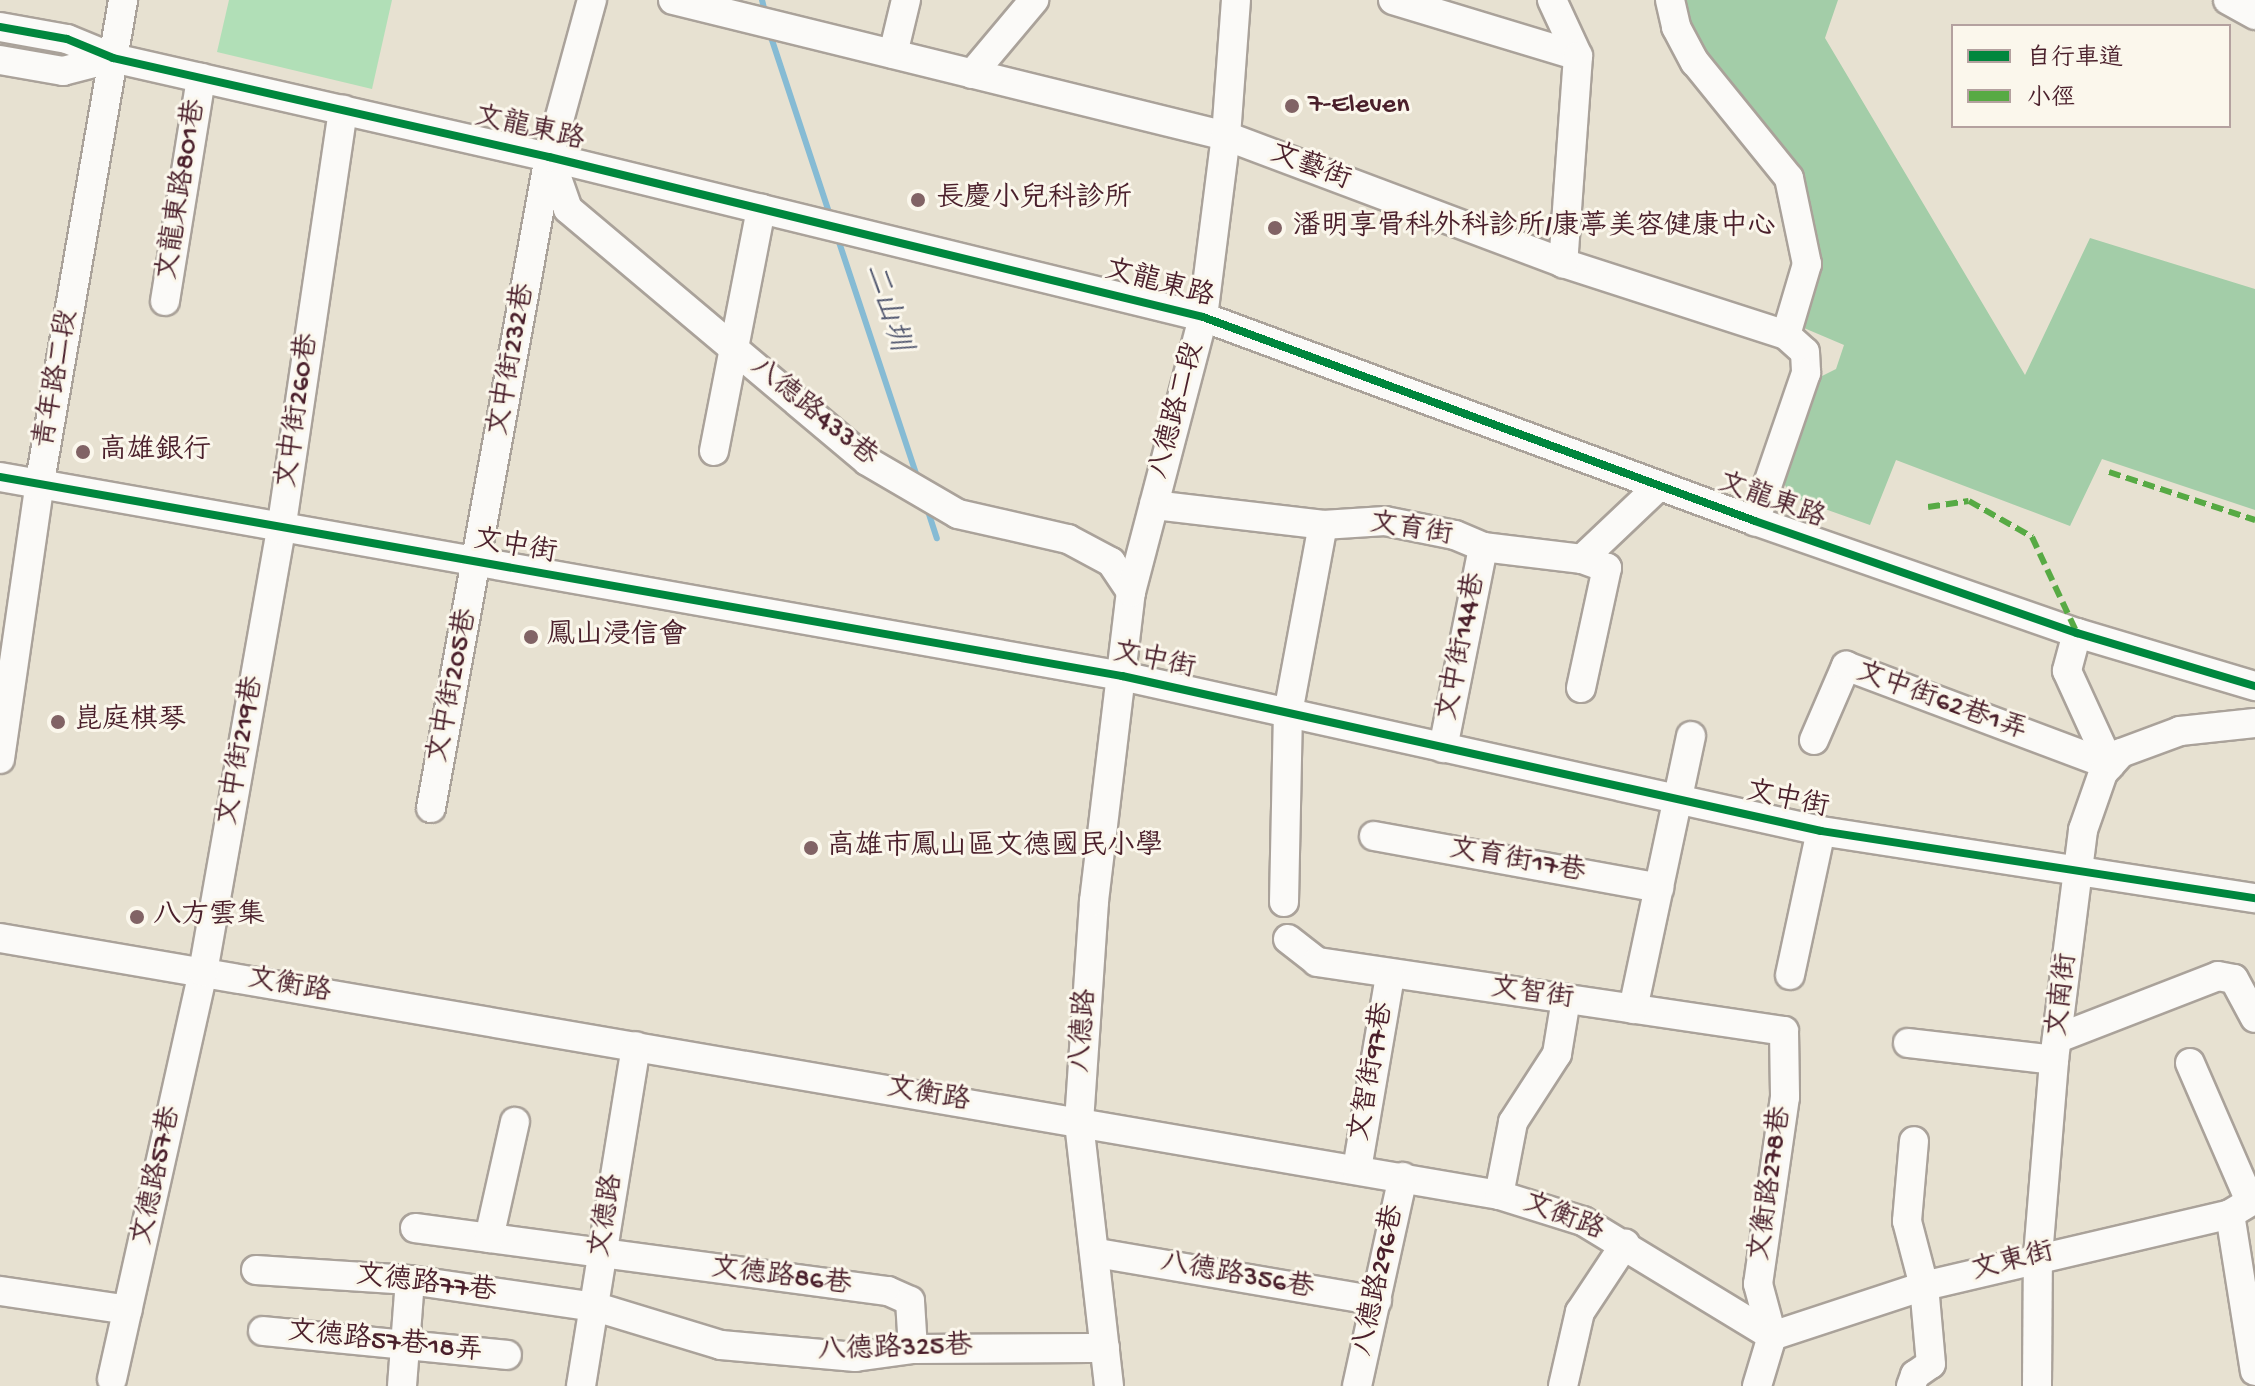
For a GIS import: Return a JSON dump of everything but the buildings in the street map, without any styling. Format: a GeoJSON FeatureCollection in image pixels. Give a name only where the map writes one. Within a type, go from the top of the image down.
{"type":"FeatureCollection","features":[{"type":"Feature","properties":{"kind":"street","name":"青年路二段"},"geometry":{"type":"LineString","coordinates":[[0,759],[39,487],[123,0]]}},
{"type":"Feature","properties":{"kind":"street","name":"文中街232巷"},"geometry":{"type":"LineString","coordinates":[[477,564],[549,157],[592,0]]}},
{"type":"Feature","properties":{"kind":"street","name":"文藝街"},"geometry":{"type":"LineString","coordinates":[[673,0],[1226,136],[1563,263],[1786,335]]}},
{"type":"Feature","properties":{"kind":"street"},"geometry":{"type":"LineString","coordinates":[[893,54],[906,0]]}},
{"type":"Feature","properties":{"kind":"street"},"geometry":{"type":"LineString","coordinates":[[972,74],[1034,0]]}},
{"type":"Feature","properties":{"kind":"street","name":"八德路二段"},"geometry":{"type":"LineString","coordinates":[[1122,676],[1131,592],[1203,317],[1226,136],[1236,0]]}},
{"type":"Feature","properties":{"kind":"street"},"geometry":{"type":"LineString","coordinates":[[1393,0],[1578,56]]}},
{"type":"Feature","properties":{"kind":"street"},"geometry":{"type":"LineString","coordinates":[[1552,0],[1578,56],[1563,263]]}},
{"type":"Feature","properties":{"kind":"street"},"geometry":{"type":"LineString","coordinates":[[1670,0],[1676,27],[1695,62],[1789,178],[1807,264],[1786,335],[1805,352],[1806,373],[1755,521]]}},
{"type":"Feature","properties":{"kind":"street"},"geometry":{"type":"LineString","coordinates":[[2228,0],[2255,15]]}},
{"type":"Feature","properties":{"kind":"street","name":"文龍東路"},"geometry":{"type":"LineString","coordinates":[[0,27],[67,39],[113,58],[549,157],[1203,317],[1755,521],[2077,633],[2255,686]]}},
{"type":"Feature","properties":{"kind":"street"},"geometry":{"type":"LineString","coordinates":[[0,60],[63,71],[113,58]]}},
{"type":"Feature","properties":{"kind":"street","name":"文龍東路801巷"},"geometry":{"type":"LineString","coordinates":[[165,301],[201,78]]}},
{"type":"Feature","properties":{"kind":"street","name":"文中街260巷"},"geometry":{"type":"LineString","coordinates":[[281,530],[343,110]]}},
{"type":"Feature","properties":{"kind":"street","name":"八德路433巷"},"geometry":{"type":"LineString","coordinates":[[549,157],[568,209],[867,461],[958,514],[1068,539],[1111,562],[1131,592]]}},
{"type":"Feature","properties":{"kind":"street"},"geometry":{"type":"LineString","coordinates":[[714,451],[761,209]]}},
{"type":"Feature","properties":{"kind":"street","name":"文中街"},"geometry":{"type":"LineString","coordinates":[[0,477],[39,487],[281,530],[1122,676],[1821,831],[2077,873],[2255,898]]}},
{"type":"Feature","properties":{"kind":"street"},"geometry":{"type":"LineString","coordinates":[[1581,688],[1607,568],[1582,559],[1659,486]]}},
{"type":"Feature","properties":{"kind":"street","name":"文育街"},"geometry":{"type":"LineString","coordinates":[[1154,505],[1323,525],[1385,521],[1455,535],[1483,547],[1582,559]]}},
{"type":"Feature","properties":{"kind":"street"},"geometry":{"type":"LineString","coordinates":[[1284,902],[1288,713],[1323,525]]}},
{"type":"Feature","properties":{"kind":"street","name":"文中街219巷"},"geometry":{"type":"LineString","coordinates":[[203,972],[281,530]]}},
{"type":"Feature","properties":{"kind":"street","name":"文中街144巷"},"geometry":{"type":"LineString","coordinates":[[1443,748],[1483,547]]}},
{"type":"Feature","properties":{"kind":"street","name":"文中街205巷"},"geometry":{"type":"LineString","coordinates":[[431,808],[477,564]]}},
{"type":"Feature","properties":{"kind":"street"},"geometry":{"type":"LineString","coordinates":[[2077,633],[2067,671],[2110,765],[2121,753],[2180,731],[2255,723]]}},
{"type":"Feature","properties":{"kind":"street","name":"文中街62巷1弄"},"geometry":{"type":"LineString","coordinates":[[1814,740],[1846,666],[2110,765]]}},
{"type":"Feature","properties":{"kind":"street","name":"八德路"},"geometry":{"type":"LineString","coordinates":[[1109,1386],[1097,1253],[1079,1122],[1094,901],[1122,676]]}},
{"type":"Feature","properties":{"kind":"street"},"geometry":{"type":"LineString","coordinates":[[1633,1009],[1691,736]]}},
{"type":"Feature","properties":{"kind":"street","name":"文南街"},"geometry":{"type":"LineString","coordinates":[[2037,1386],[2038,1256],[2077,873],[2083,830],[2110,765]]}},
{"type":"Feature","properties":{"kind":"street"},"geometry":{"type":"LineString","coordinates":[[1790,975],[1821,831]]}},
{"type":"Feature","properties":{"kind":"street","name":"文育街17巷"},"geometry":{"type":"LineString","coordinates":[[1374,836],[1659,888]]}},
{"type":"Feature","properties":{"kind":"street","name":"文衡路"},"geometry":{"type":"LineString","coordinates":[[0,938],[1499,1195],[1583,1221],[1772,1336]]}},
{"type":"Feature","properties":{"kind":"street","name":"文智街"},"geometry":{"type":"LineString","coordinates":[[1288,939],[1317,962],[1784,1031]]}},
{"type":"Feature","properties":{"kind":"street","name":"文德路57巷"},"geometry":{"type":"LineString","coordinates":[[112,1379],[203,972]]}},
{"type":"Feature","properties":{"kind":"street","name":"文智街97巷"},"geometry":{"type":"LineString","coordinates":[[1357,1169],[1390,975]]}},
{"type":"Feature","properties":{"kind":"street"},"geometry":{"type":"LineString","coordinates":[[1908,1043],[2058,1048],[2218,976],[2234,979],[2255,1018]]}},
{"type":"Feature","properties":{"kind":"street"},"geometry":{"type":"LineString","coordinates":[[1499,1195],[1513,1122],[1557,1054],[1566,999]]}},
{"type":"Feature","properties":{"kind":"street","name":"文衡路278巷"},"geometry":{"type":"LineString","coordinates":[[1772,1336],[1758,1284],[1785,1097],[1784,1031]]}},
{"type":"Feature","properties":{"kind":"street","name":"文德路"},"geometry":{"type":"LineString","coordinates":[[581,1386],[636,1046]]}},
{"type":"Feature","properties":{"kind":"street"},"geometry":{"type":"LineString","coordinates":[[2190,1063],[2245,1204],[2255,1371]]}},
{"type":"Feature","properties":{"kind":"street"},"geometry":{"type":"LineString","coordinates":[[489,1238],[515,1122]]}},
{"type":"Feature","properties":{"kind":"street"},"geometry":{"type":"LineString","coordinates":[[1911,1386],[1915,1375],[1931,1364],[1924,1286],[1907,1221],[1914,1141]]}},
{"type":"Feature","properties":{"kind":"street","name":"八德路296巷"},"geometry":{"type":"LineString","coordinates":[[1357,1386],[1403,1177]]}},
{"type":"Feature","properties":{"kind":"street","name":"文東街"},"geometry":{"type":"LineString","coordinates":[[1772,1336],[1924,1286],[2245,1204]]}},
{"type":"Feature","properties":{"kind":"street","name":"文德路77巷"},"geometry":{"type":"LineString","coordinates":[[415,1228],[601,1255]]}},
{"type":"Feature","properties":{"kind":"street"},"geometry":{"type":"LineString","coordinates":[[1563,1386],[1580,1312],[1625,1244]]}},
{"type":"Feature","properties":{"kind":"street","name":"八德路356巷"},"geometry":{"type":"LineString","coordinates":[[1097,1253],[1377,1301]]}},
{"type":"Feature","properties":{"kind":"street","name":"文德路86巷"},"geometry":{"type":"LineString","coordinates":[[601,1255],[888,1291],[910,1301],[913,1349]]}},
{"type":"Feature","properties":{"kind":"street","name":"文德路77巷"},"geometry":{"type":"LineString","coordinates":[[256,1270],[410,1280],[596,1307]]}},
{"type":"Feature","properties":{"kind":"street"},"geometry":{"type":"LineString","coordinates":[[402,1386],[410,1280]]}},
{"type":"Feature","properties":{"kind":"street"},"geometry":{"type":"LineString","coordinates":[[0,1291],[128,1310]]}},
{"type":"Feature","properties":{"kind":"street","name":"八德路325巷"},"geometry":{"type":"LineString","coordinates":[[596,1307],[721,1345],[855,1357],[913,1349],[1105,1348]]}},
{"type":"Feature","properties":{"kind":"street","name":"文德路57巷18弄"},"geometry":{"type":"LineString","coordinates":[[263,1331],[507,1355]]}},
{"type":"Feature","properties":{"kind":"street"},"geometry":{"type":"LineString","coordinates":[[1757,1386],[1772,1336]]}},
{"type":"Feature","properties":{"kind":"green space"},"geometry":{"type":"Polygon","coordinates":[[[229,0],[392,0],[372,89],[217,52],[229,0]]]}},
{"type":"Feature","properties":{"kind":"green space"},"geometry":{"type":"Polygon","coordinates":[[[1681,0],[1838,0],[1825,38],[2025,375],[2090,238],[2255,289],[2255,510],[2102,459],[2070,526],[1896,460],[1870,525],[1791,497],[1783,481],[1820,377],[1836,369],[1844,345],[1804,328],[1814,265],[1735,93],[1688,27],[1681,0]]]}},
{"type":"Feature","properties":{"kind":"waterway","name":"二山圳"},"geometry":{"type":"LineString","coordinates":[[762,0],[766,16]]}},
{"type":"Feature","properties":{"kind":"waterway","name":"二山圳"},"geometry":{"type":"LineString","coordinates":[[769,31],[831,218]]}},
{"type":"Feature","properties":{"kind":"waterway","name":"二山圳"},"geometry":{"type":"LineString","coordinates":[[837,236],[918,480]]}},
{"type":"Feature","properties":{"kind":"waterway","name":"二山圳"},"geometry":{"type":"LineString","coordinates":[[926,505],[937,538]]}},
{"type":"Feature","properties":{"kind":"marked path"},"geometry":{"type":"LineString","coordinates":[[2109,472],[2255,520]]}},
{"type":"Feature","properties":{"kind":"marked path"},"geometry":{"type":"LineString","coordinates":[[1928,507],[1969,501],[2032,537],[2077,633]]}},
{"type":"Feature","properties":{"kind":"cycle path"},"geometry":{"type":"LineString","coordinates":[[0,27],[67,39],[113,58],[549,157],[1203,317],[1755,521],[2077,633],[2255,686]]}},
{"type":"Feature","properties":{"kind":"cycle path"},"geometry":{"type":"LineString","coordinates":[[0,477],[1122,676],[1821,831],[2255,898]]}},
{"type":"Feature","properties":{"kind":"place","name":"7-Eleven"},"geometry":{"type":"Point","coordinates":[1292,106]}},
{"type":"Feature","properties":{"kind":"place","name":"長慶小兒科診所"},"geometry":{"type":"Point","coordinates":[918,200]}},
{"type":"Feature","properties":{"kind":"place","name":"潘明享骨科外科診所/康葶美容健康中心"},"geometry":{"type":"Point","coordinates":[1275,228]}},
{"type":"Feature","properties":{"kind":"place","name":"高雄銀行"},"geometry":{"type":"Point","coordinates":[83,452]}},
{"type":"Feature","properties":{"kind":"place","name":"鳳山浸信會"},"geometry":{"type":"Point","coordinates":[531,637]}},
{"type":"Feature","properties":{"kind":"place","name":"崑庭棋琴"},"geometry":{"type":"Point","coordinates":[58,722]}},
{"type":"Feature","properties":{"kind":"place","name":"高雄市鳳山區文德國民小學"},"geometry":{"type":"Point","coordinates":[811,848]}},
{"type":"Feature","properties":{"kind":"place","name":"八方雲集"},"geometry":{"type":"Point","coordinates":[137,917]}}]}
